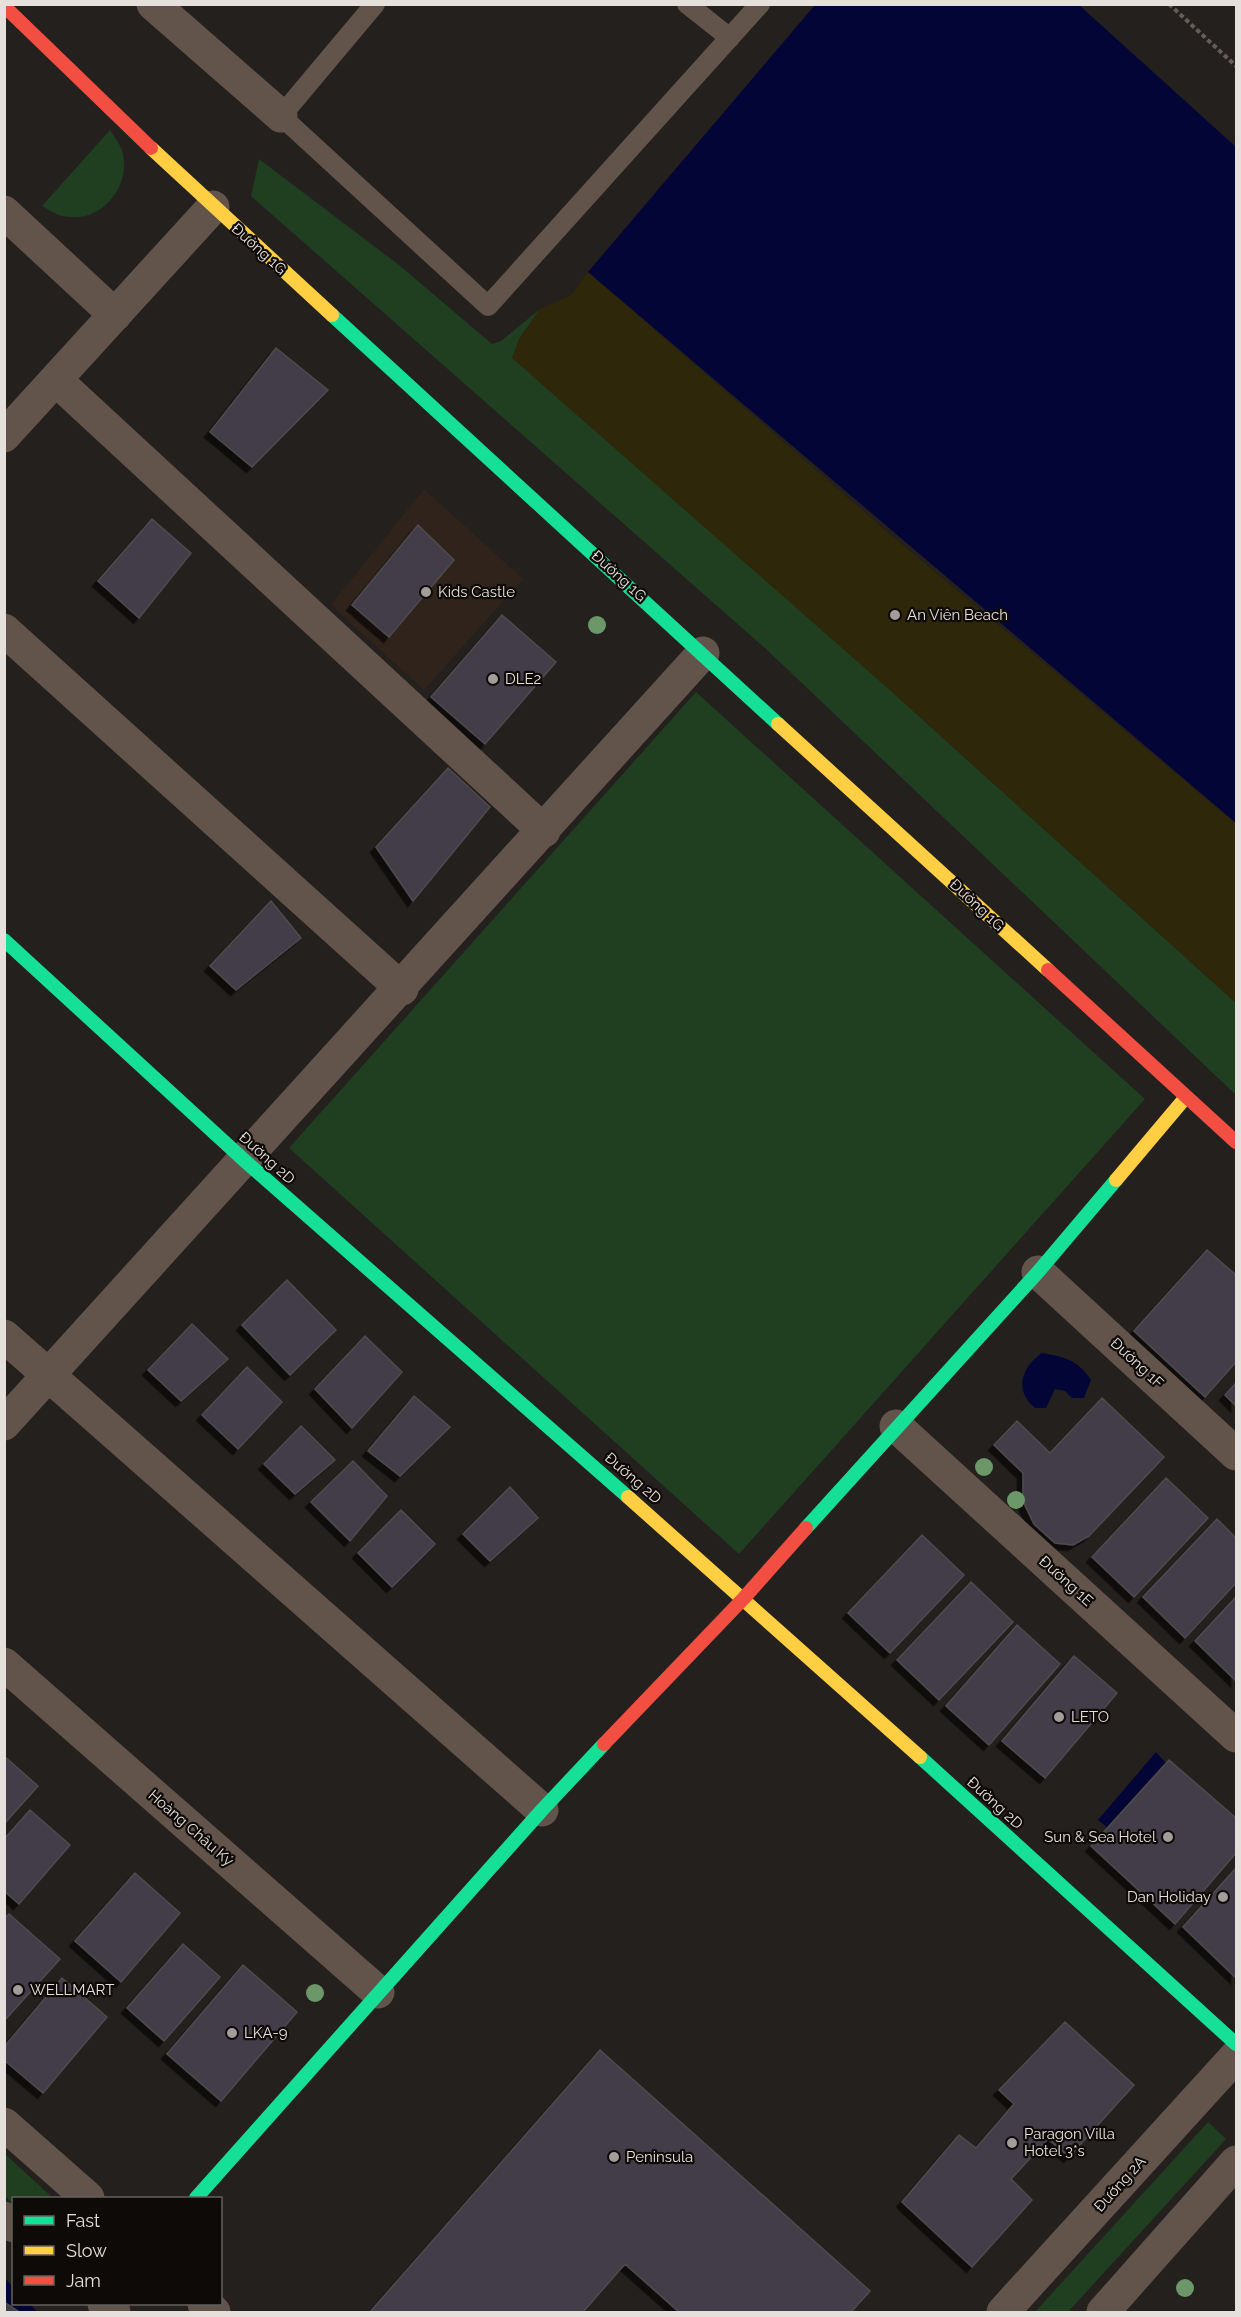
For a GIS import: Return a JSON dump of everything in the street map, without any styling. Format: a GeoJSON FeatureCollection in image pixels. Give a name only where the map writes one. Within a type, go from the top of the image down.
{"type":"FeatureCollection","features":[{"type":"Feature","properties":{"kind":"street"},"geometry":{"type":"LineString","coordinates":[[153,4],[281,116]]}},
{"type":"Feature","properties":{"kind":"street","name":"Đường 1G"},"geometry":{"type":"LineString","coordinates":[[4,6],[213,207],[704,653],[1236,1142]]}},
{"type":"Feature","properties":{"kind":"street"},"geometry":{"type":"LineString","coordinates":[[4,436],[213,207]]}},
{"type":"Feature","properties":{"kind":"street"},"geometry":{"type":"LineString","coordinates":[[4,212],[115,315]]}},
{"type":"Feature","properties":{"kind":"street"},"geometry":{"type":"LineString","coordinates":[[56,380],[544,831]]}},
{"type":"Feature","properties":{"kind":"street"},"geometry":{"type":"LineString","coordinates":[[4,630],[402,989]]}},
{"type":"Feature","properties":{"kind":"street"},"geometry":{"type":"LineString","coordinates":[[4,1424],[402,989],[704,653]]}},
{"type":"Feature","properties":{"kind":"street","name":"Đường 2D"},"geometry":{"type":"LineString","coordinates":[[4,940],[245,1161],[744,1598],[1236,2044]]}},
{"type":"Feature","properties":{"kind":"street"},"geometry":{"type":"LineString","coordinates":[[198,2197],[542,1810],[744,1598],[896,1426],[1038,1272],[1186,1096]]}},
{"type":"Feature","properties":{"kind":"street","name":"Đường 1F"},"geometry":{"type":"LineString","coordinates":[[1038,1272],[1236,1454]]}},
{"type":"Feature","properties":{"kind":"street"},"geometry":{"type":"LineString","coordinates":[[4,1336],[542,1810]]}},
{"type":"Feature","properties":{"kind":"street","name":"Đường 1E"},"geometry":{"type":"LineString","coordinates":[[896,1426],[1236,1736]]}},
{"type":"Feature","properties":{"kind":"street","name":"Hoàng Châu Ký"},"geometry":{"type":"LineString","coordinates":[[4,1664],[378,1992]]}},
{"type":"Feature","properties":{"kind":"street","name":"Đường 2A"},"geometry":{"type":"LineString","coordinates":[[1003,2313],[1236,2056]]}},
{"type":"Feature","properties":{"kind":"street"},"geometry":{"type":"LineString","coordinates":[[4,2124],[86,2197]]}},
{"type":"Feature","properties":{"kind":"street"},"geometry":{"type":"LineString","coordinates":[[1103,2313],[1236,2162]]}},
{"type":"Feature","properties":{"kind":"lane"},"geometry":{"type":"LineString","coordinates":[[375,4],[281,116],[495,311],[760,4]]}},
{"type":"Feature","properties":{"kind":"lane"},"geometry":{"type":"LineString","coordinates":[[687,4],[730,38]]}},
{"type":"Feature","properties":{"kind":"path"},"geometry":{"type":"LineString","coordinates":[[1169,4],[1236,66]]}},
{"type":"Feature","properties":{"kind":"shaded area"},"geometry":{"type":"Polygon","coordinates":[[[815,5],[1079,5],[1236,147],[1236,823],[588,272],[815,5]]]}},
{"type":"Feature","properties":{"kind":"shaded area","name":"Kids Castle"},"geometry":{"type":"Polygon","coordinates":[[[424,489],[523,579],[424,690],[331,605],[424,489]]]}},
{"type":"Feature","properties":{"kind":"shaded area"},"geometry":{"type":"Polygon","coordinates":[[[1042,1353],[1070,1360],[1086,1373],[1091,1380],[1084,1398],[1072,1398],[1065,1391],[1055,1389],[1046,1408],[1035,1408],[1028,1401],[1022,1387],[1025,1372],[1042,1353]]]}},
{"type":"Feature","properties":{"kind":"shaded area"},"geometry":{"type":"Polygon","coordinates":[[[1156,1752],[1166,1763],[1108,1828],[1098,1820],[1156,1752]]]}},
{"type":"Feature","properties":{"kind":"shaded area"},"geometry":{"type":"Polygon","coordinates":[[[4,2277],[12,2286],[12,2305],[30,2305],[38,2312],[5,2312],[4,2277]]]}},
{"type":"Feature","properties":{"kind":"green space"},"geometry":{"type":"Polygon","coordinates":[[[110,130],[122,150],[124,164],[123,177],[110,200],[101,209],[89,215],[77,217],[60,215],[42,206],[110,130]]]}},
{"type":"Feature","properties":{"kind":"green space"},"geometry":{"type":"Polygon","coordinates":[[[259,159],[399,265],[492,344],[501,341],[540,309],[519,339],[900,699],[1236,1003],[1236,1095],[766,649],[251,196],[259,159]]]}},
{"type":"Feature","properties":{"kind":"green space"},"geometry":{"type":"Polygon","coordinates":[[[696,692],[1145,1099],[739,1554],[289,1148],[696,692]]]}},
{"type":"Feature","properties":{"kind":"green space"},"geometry":{"type":"Polygon","coordinates":[[[1208,2122],[1226,2139],[1068,2312],[1035,2312],[1208,2122]]]}},
{"type":"Feature","properties":{"kind":"green space"},"geometry":{"type":"Polygon","coordinates":[[[4,2154],[52,2197],[12,2197],[12,2203],[5,2196],[4,2154]]]}},
{"type":"Feature","properties":{"kind":"sand","name":"An Viên Beach"},"geometry":{"type":"Polygon","coordinates":[[[588,272],[886,531],[1236,824],[1236,1003],[900,699],[512,358],[519,339],[540,309],[571,295],[588,272]]]}},
{"type":"Feature","properties":{"kind":"building"},"geometry":{"type":"Polygon","coordinates":[[[276,348],[328,390],[252,467],[210,432],[276,348]]]}},
{"type":"Feature","properties":{"kind":"building"},"geometry":{"type":"Polygon","coordinates":[[[152,519],[191,553],[139,618],[98,581],[152,519]]]}},
{"type":"Feature","properties":{"kind":"building"},"geometry":{"type":"Polygon","coordinates":[[[418,525],[454,560],[389,637],[352,605],[418,525]]]}},
{"type":"Feature","properties":{"kind":"building","name":"DLE2"},"geometry":{"type":"Polygon","coordinates":[[[502,615],[556,662],[485,744],[431,697],[502,615]]]}},
{"type":"Feature","properties":{"kind":"building"},"geometry":{"type":"Polygon","coordinates":[[[448,768],[490,807],[413,901],[376,847],[448,768]]]}},
{"type":"Feature","properties":{"kind":"building"},"geometry":{"type":"Polygon","coordinates":[[[271,901],[301,938],[236,990],[210,966],[271,901]]]}},
{"type":"Feature","properties":{"kind":"building"},"geometry":{"type":"Polygon","coordinates":[[[1207,1250],[1236,1275],[1236,1362],[1205,1397],[1134,1331],[1207,1250]]]}},
{"type":"Feature","properties":{"kind":"building"},"geometry":{"type":"Polygon","coordinates":[[[287,1280],[336,1330],[290,1375],[242,1325],[287,1280]]]}},
{"type":"Feature","properties":{"kind":"building"},"geometry":{"type":"Polygon","coordinates":[[[192,1324],[228,1359],[181,1401],[148,1370],[192,1324]]]}},
{"type":"Feature","properties":{"kind":"building"},"geometry":{"type":"Polygon","coordinates":[[[365,1336],[402,1372],[352,1428],[315,1389],[365,1336]]]}},
{"type":"Feature","properties":{"kind":"building"},"geometry":{"type":"Polygon","coordinates":[[[247,1367],[282,1402],[238,1449],[202,1415],[247,1367]]]}},
{"type":"Feature","properties":{"kind":"building"},"geometry":{"type":"Polygon","coordinates":[[[1236,1383],[1236,1406],[1225,1395],[1236,1383]]]}},
{"type":"Feature","properties":{"kind":"building"},"geometry":{"type":"Polygon","coordinates":[[[414,1396],[450,1427],[400,1476],[368,1451],[414,1396]]]}},
{"type":"Feature","properties":{"kind":"building"},"geometry":{"type":"Polygon","coordinates":[[[1102,1398],[1164,1457],[1089,1536],[1073,1545],[1055,1543],[1034,1524],[1023,1501],[1023,1473],[994,1445],[1017,1421],[1050,1453],[1102,1398]]]}},
{"type":"Feature","properties":{"kind":"building"},"geometry":{"type":"Polygon","coordinates":[[[301,1426],[335,1460],[295,1494],[264,1464],[301,1426]]]}},
{"type":"Feature","properties":{"kind":"building"},"geometry":{"type":"Polygon","coordinates":[[[353,1461],[387,1496],[350,1541],[311,1502],[353,1461]]]}},
{"type":"Feature","properties":{"kind":"building"},"geometry":{"type":"Polygon","coordinates":[[[1166,1478],[1208,1518],[1134,1597],[1092,1557],[1166,1478]]]}},
{"type":"Feature","properties":{"kind":"building"},"geometry":{"type":"Polygon","coordinates":[[[510,1487],[538,1518],[490,1561],[463,1534],[510,1487]]]}},
{"type":"Feature","properties":{"kind":"building"},"geometry":{"type":"Polygon","coordinates":[[[401,1510],[435,1544],[392,1587],[358,1553],[401,1510]]]}},
{"type":"Feature","properties":{"kind":"building"},"geometry":{"type":"Polygon","coordinates":[[[1217,1519],[1236,1538],[1236,1583],[1185,1638],[1143,1597],[1217,1519]]]}},
{"type":"Feature","properties":{"kind":"building"},"geometry":{"type":"Polygon","coordinates":[[[922,1535],[964,1575],[890,1653],[848,1613],[922,1535]]]}},
{"type":"Feature","properties":{"kind":"building"},"geometry":{"type":"Polygon","coordinates":[[[971,1582],[1013,1622],[939,1700],[897,1660],[971,1582]]]}},
{"type":"Feature","properties":{"kind":"building"},"geometry":{"type":"Polygon","coordinates":[[[1236,1597],[1236,1681],[1195,1641],[1236,1597]]]}},
{"type":"Feature","properties":{"kind":"building"},"geometry":{"type":"Polygon","coordinates":[[[1017,1625],[1060,1664],[989,1745],[946,1706],[1017,1625]]]}},
{"type":"Feature","properties":{"kind":"building","name":"LETO"},"geometry":{"type":"Polygon","coordinates":[[[1074,1656],[1117,1693],[1045,1778],[1002,1741],[1074,1656]]]}},
{"type":"Feature","properties":{"kind":"building"},"geometry":{"type":"Polygon","coordinates":[[[4,1756],[38,1786],[4,1824],[4,1756]]]}},
{"type":"Feature","properties":{"kind":"building","name":"Sun & Sea Hotel"},"geometry":{"type":"Polygon","coordinates":[[[1169,1760],[1236,1818],[1236,1853],[1175,1924],[1091,1846],[1169,1760]]]}},
{"type":"Feature","properties":{"kind":"building"},"geometry":{"type":"Polygon","coordinates":[[[30,1810],[70,1845],[19,1904],[4,1891],[4,1839],[30,1810]]]}},
{"type":"Feature","properties":{"kind":"building","name":"Dan Holiday"},"geometry":{"type":"Polygon","coordinates":[[[1236,1868],[1236,1978],[1183,1927],[1236,1868]]]}},
{"type":"Feature","properties":{"kind":"building"},"geometry":{"type":"Polygon","coordinates":[[[135,1873],[180,1913],[121,1982],[75,1941],[135,1873]]]}},
{"type":"Feature","properties":{"kind":"building","name":"WELLMART"},"geometry":{"type":"Polygon","coordinates":[[[9,1914],[60,1959],[4,2021],[4,1919],[9,1914]]]}},
{"type":"Feature","properties":{"kind":"building"},"geometry":{"type":"Polygon","coordinates":[[[183,1944],[220,1977],[164,2041],[127,2008],[183,1944]]]}},
{"type":"Feature","properties":{"kind":"building","name":"LKA-9"},"geometry":{"type":"Polygon","coordinates":[[[243,1965],[297,2012],[221,2101],[167,2054],[243,1965]]]}},
{"type":"Feature","properties":{"kind":"building"},"geometry":{"type":"Polygon","coordinates":[[[62,1978],[107,2017],[43,2093],[4,2060],[4,2047],[62,1978]]]}},
{"type":"Feature","properties":{"kind":"building","name":"Paragon Villa Hotel 3*s"},"geometry":{"type":"Polygon","coordinates":[[[1065,2022],[1134,2085],[1069,2157],[1048,2139],[1011,2179],[1032,2200],[972,2267],[902,2202],[959,2135],[976,2148],[1014,2104],[999,2090],[1065,2022]]]}},
{"type":"Feature","properties":{"kind":"building","name":"Peninsula"},"geometry":{"type":"Polygon","coordinates":[[[600,2050],[870,2291],[851,2312],[679,2312],[625,2264],[583,2312],[370,2312],[600,2050]]]}},
{"type":"Feature","properties":{"kind":"building"},"geometry":{"type":"Polygon","coordinates":[[[4,2302],[18,2311],[19,2312],[4,2312],[4,2302]]]}},
{"type":"Feature","properties":{"kind":"traffic: fast"},"geometry":{"type":"LineString","coordinates":[[332,315],[778,724]]}},
{"type":"Feature","properties":{"kind":"traffic: fast"},"geometry":{"type":"LineString","coordinates":[[4,940],[245,1161],[628,1497]]}},
{"type":"Feature","properties":{"kind":"traffic: fast"},"geometry":{"type":"LineString","coordinates":[[806,1528],[1038,1272],[1116,1180]]}},
{"type":"Feature","properties":{"kind":"traffic: fast"},"geometry":{"type":"LineString","coordinates":[[197,2197],[542,1810],[604,1744]]}},
{"type":"Feature","properties":{"kind":"traffic: fast"},"geometry":{"type":"LineString","coordinates":[[920,1757],[1236,2044]]}},
{"type":"Feature","properties":{"kind":"traffic: slow"},"geometry":{"type":"LineString","coordinates":[[151,148],[332,315]]}},
{"type":"Feature","properties":{"kind":"traffic: slow"},"geometry":{"type":"LineString","coordinates":[[778,724],[1048,970]]}},
{"type":"Feature","properties":{"kind":"traffic: slow"},"geometry":{"type":"LineString","coordinates":[[1116,1180],[1186,1097]]}},
{"type":"Feature","properties":{"kind":"traffic: slow"},"geometry":{"type":"LineString","coordinates":[[628,1497],[920,1757]]}},
{"type":"Feature","properties":{"kind":"traffic: jam"},"geometry":{"type":"LineString","coordinates":[[4,6],[151,148]]}},
{"type":"Feature","properties":{"kind":"traffic: jam"},"geometry":{"type":"LineString","coordinates":[[1048,970],[1236,1142]]}},
{"type":"Feature","properties":{"kind":"traffic: jam"},"geometry":{"type":"LineString","coordinates":[[604,1744],[744,1598],[806,1528]]}},
{"type":"Feature","properties":{"kind":"place","name":"Kids Castle"},"geometry":{"type":"Point","coordinates":[426,592]}},
{"type":"Feature","properties":{"kind":"place","name":"An Viên Beach"},"geometry":{"type":"Point","coordinates":[895,615]}},
{"type":"Feature","properties":{"kind":"place","name":"DLE2"},"geometry":{"type":"Point","coordinates":[493,679]}},
{"type":"Feature","properties":{"kind":"place","name":"LETO"},"geometry":{"type":"Point","coordinates":[1059,1717]}},
{"type":"Feature","properties":{"kind":"place","name":"Sun & Sea Hotel"},"geometry":{"type":"Point","coordinates":[1168,1837]}},
{"type":"Feature","properties":{"kind":"place","name":"Dan Holiday"},"geometry":{"type":"Point","coordinates":[1223,1897]}},
{"type":"Feature","properties":{"kind":"place","name":"WELLMART"},"geometry":{"type":"Point","coordinates":[18,1990]}},
{"type":"Feature","properties":{"kind":"place","name":"LKA-9"},"geometry":{"type":"Point","coordinates":[232,2033]}},
{"type":"Feature","properties":{"kind":"place","name":"Paragon Villa Hotel 3*s"},"geometry":{"type":"Point","coordinates":[1012,2143]}},
{"type":"Feature","properties":{"kind":"place","name":"Peninsula"},"geometry":{"type":"Point","coordinates":[614,2157]}}]}
